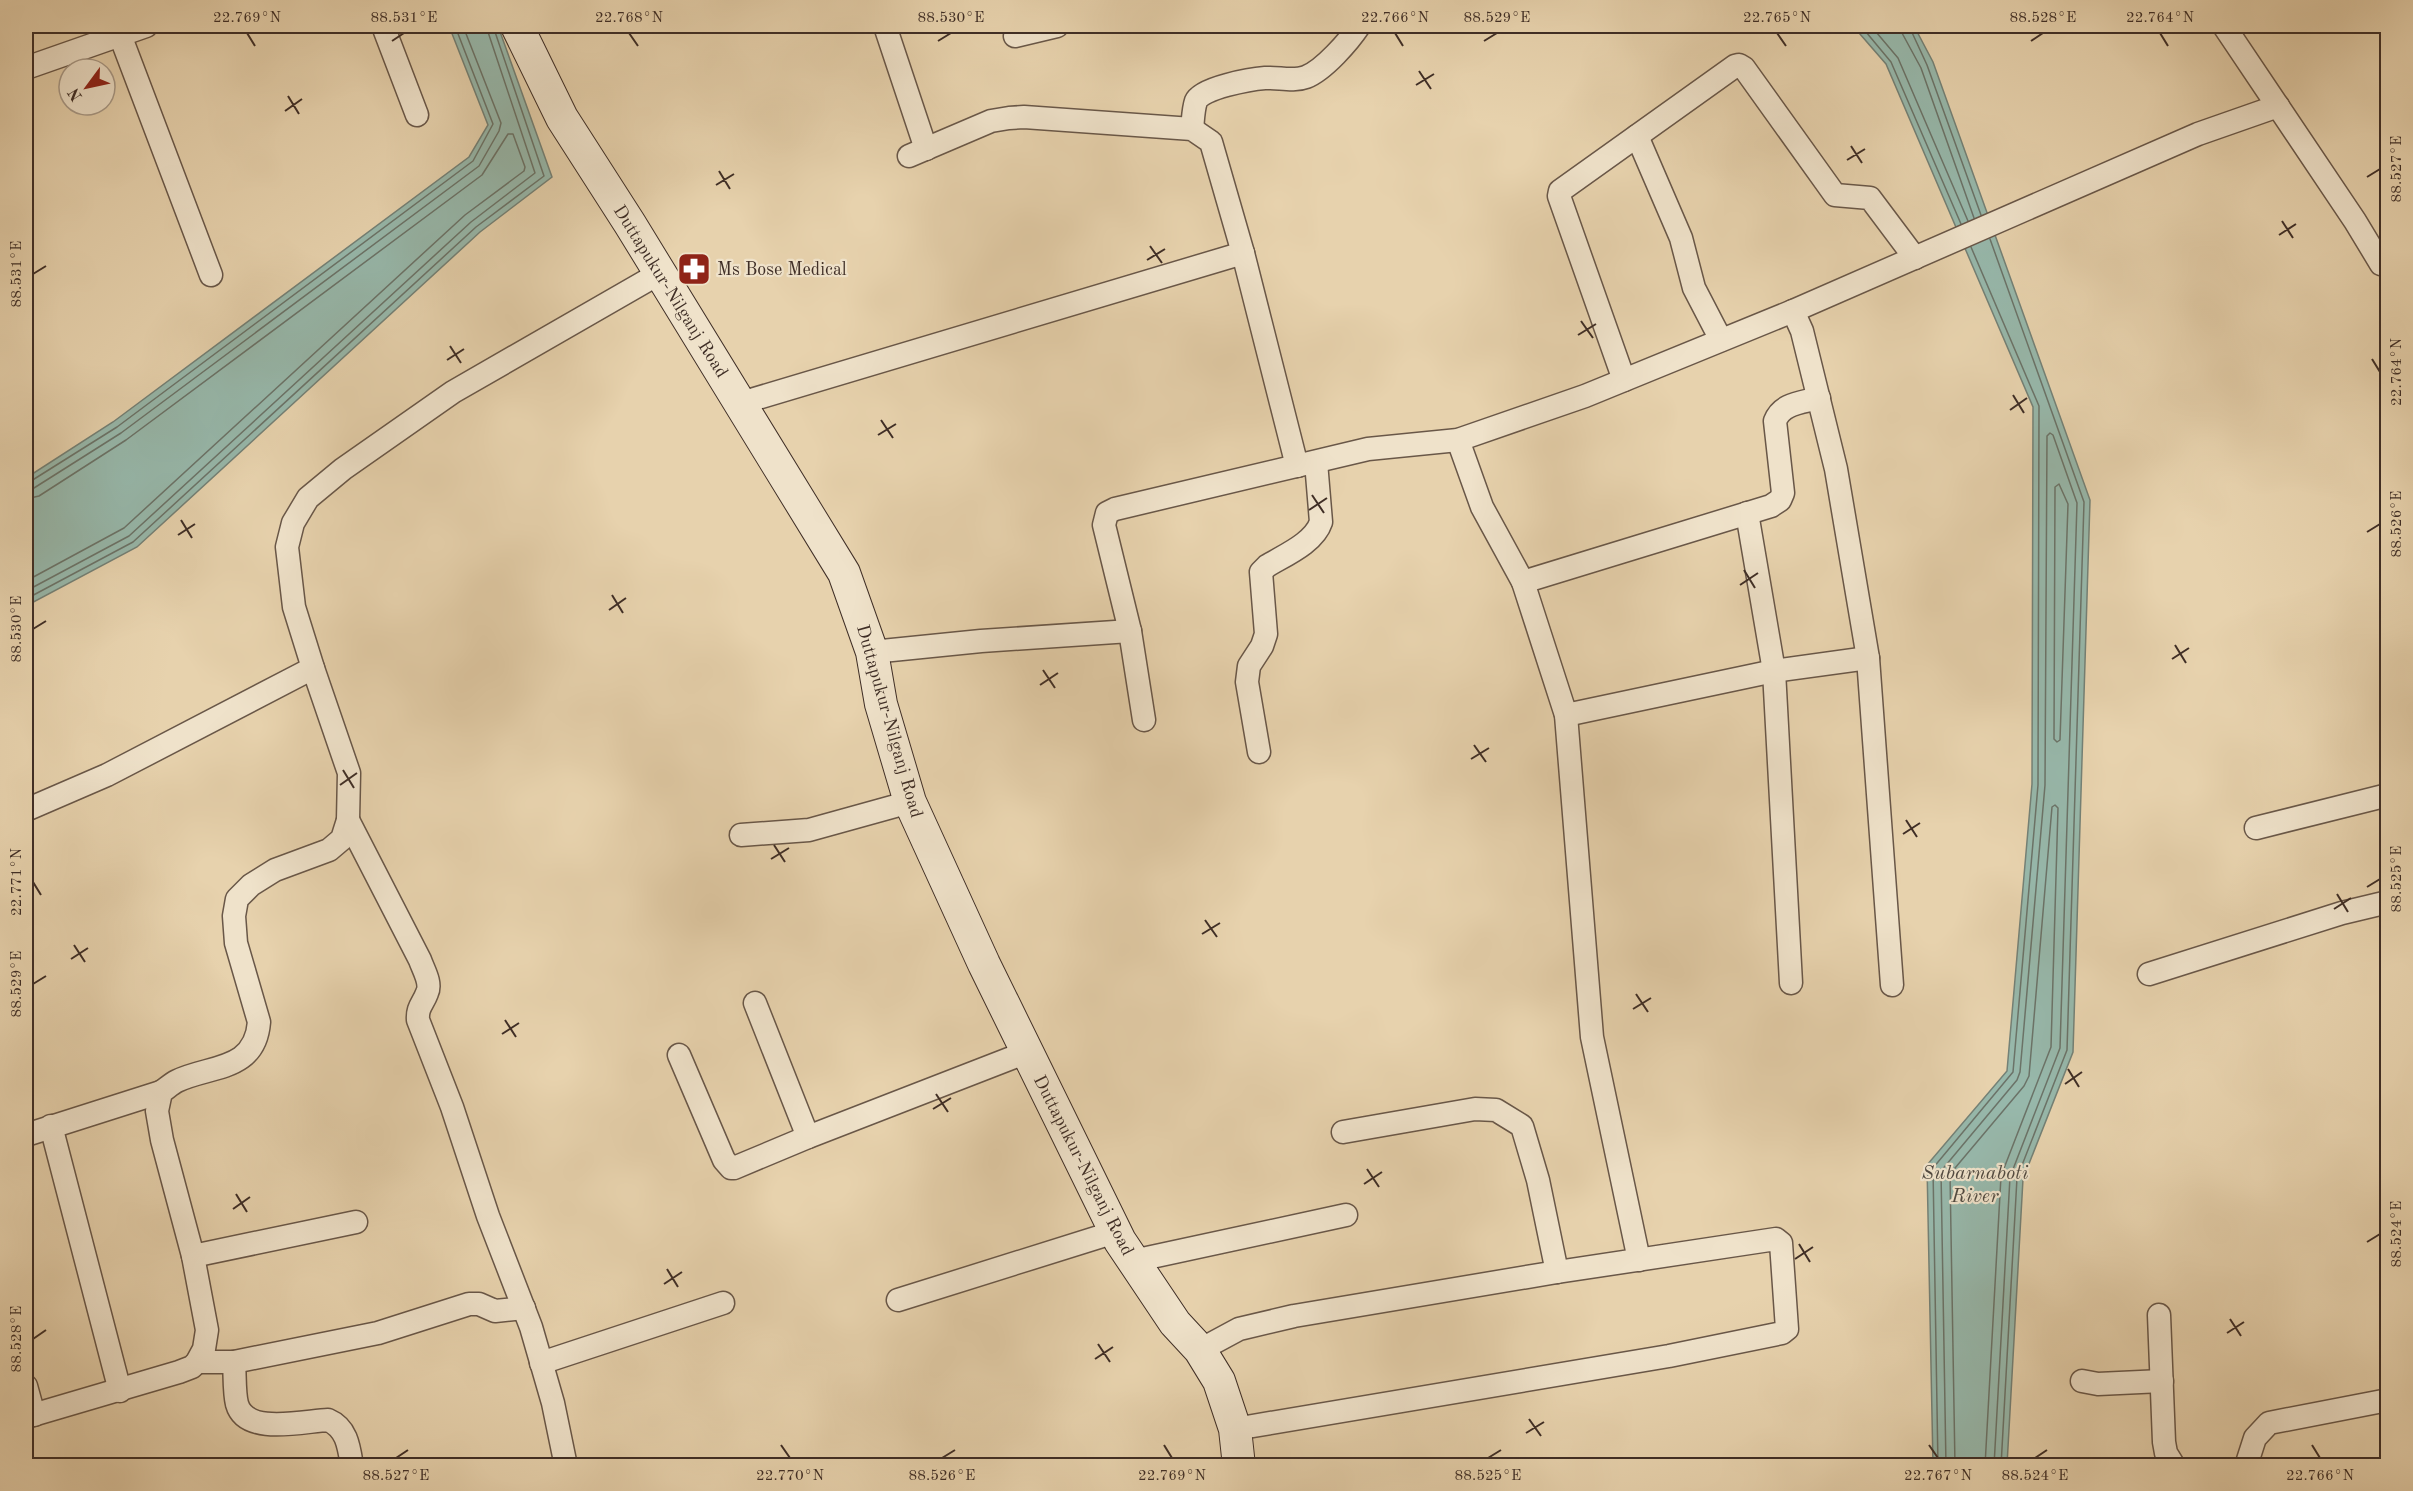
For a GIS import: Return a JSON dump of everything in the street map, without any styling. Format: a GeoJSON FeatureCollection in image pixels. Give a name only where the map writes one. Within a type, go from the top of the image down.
{"type":"FeatureCollection","features":[{"type":"Feature","properties":{"kind":"main road","name":"Duttapukur-Nilganj Road"},"geometry":{"type":"LineString","coordinates":[[517,26],[562,118],[741,403],[844,573],[872,652],[881,704],[910,802],[984,964],[1115,1232],[1175,1323],[1200,1350],[1219,1382],[1235,1429],[1239,1466]]}},
{"type":"Feature","properties":{"kind":"street"},"geometry":{"type":"LineString","coordinates":[[26,69],[104,34],[146,26]]}},
{"type":"Feature","properties":{"kind":"street"},"geometry":{"type":"LineString","coordinates":[[383,26],[417,115]]}},
{"type":"Feature","properties":{"kind":"street"},"geometry":{"type":"LineString","coordinates":[[885,26],[917,152],[992,121],[1017,117],[1192,129],[1210,142],[1307,464],[1321,522],[1312,537],[1261,572],[1266,634],[1262,646],[1249,666],[1247,682],[1259,752]]}},
{"type":"Feature","properties":{"kind":"street"},"geometry":{"type":"LineString","coordinates":[[1015,36],[1057,26]]}},
{"type":"Feature","properties":{"kind":"street"},"geometry":{"type":"LineString","coordinates":[[1192,129],[1196,100],[1202,94],[1209,90],[1260,79],[1307,77],[1315,72],[1358,26]]}},
{"type":"Feature","properties":{"kind":"street"},"geometry":{"type":"LineString","coordinates":[[2224,26],[2385,267]]}},
{"type":"Feature","properties":{"kind":"street"},"geometry":{"type":"LineString","coordinates":[[104,34],[211,275]]}},
{"type":"Feature","properties":{"kind":"street"},"geometry":{"type":"LineString","coordinates":[[1624,380],[1559,195],[1560,191],[1739,65],[1744,68],[1835,195],[1870,198],[1915,258]]}},
{"type":"Feature","properties":{"kind":"street"},"geometry":{"type":"LineString","coordinates":[[1144,720],[1130,631],[1104,525],[1107,513],[1374,448],[1458,440],[1585,396],[1792,311],[2199,134],[2278,106]]}},
{"type":"Feature","properties":{"kind":"street"},"geometry":{"type":"LineString","coordinates":[[1637,136],[1681,238],[1694,288],[1721,340]]}},
{"type":"Feature","properties":{"kind":"street"},"geometry":{"type":"LineString","coordinates":[[741,403],[1243,254]]}},
{"type":"Feature","properties":{"kind":"street"},"geometry":{"type":"LineString","coordinates":[[26,1135],[161,1092],[177,1081],[230,1065],[251,1048],[258,1034],[259,1022],[236,943],[234,916],[237,899],[251,885],[275,870],[329,850],[342,839],[348,820],[349,773],[294,607],[287,547],[293,523],[308,498],[343,469],[453,392],[660,273]]}},
{"type":"Feature","properties":{"kind":"street"},"geometry":{"type":"LineString","coordinates":[[1792,311],[1802,331],[1836,469],[1868,658],[1892,985]]}},
{"type":"Feature","properties":{"kind":"street"},"geometry":{"type":"LineString","coordinates":[[1523,582],[1771,506],[1780,500],[1783,493],[1776,421],[1779,412],[1786,407],[1819,398]]}},
{"type":"Feature","properties":{"kind":"street"},"geometry":{"type":"LineString","coordinates":[[1458,440],[1482,507],[1523,582],[1566,716],[1592,1037],[1639,1260]]}},
{"type":"Feature","properties":{"kind":"street"},"geometry":{"type":"LineString","coordinates":[[1747,513],[1774,671],[1791,983]]}},
{"type":"Feature","properties":{"kind":"street"},"geometry":{"type":"LineString","coordinates":[[872,652],[981,641],[1130,631]]}},
{"type":"Feature","properties":{"kind":"street"},"geometry":{"type":"LineString","coordinates":[[1566,716],[1774,671],[1868,658]]}},
{"type":"Feature","properties":{"kind":"street"},"geometry":{"type":"LineString","coordinates":[[26,810],[107,775],[313,668]]}},
{"type":"Feature","properties":{"kind":"street"},"geometry":{"type":"LineString","coordinates":[[2256,828],[2388,795]]}},
{"type":"Feature","properties":{"kind":"street"},"geometry":{"type":"LineString","coordinates":[[741,835],[809,830],[910,802]]}},
{"type":"Feature","properties":{"kind":"street"},"geometry":{"type":"LineString","coordinates":[[348,820],[420,960],[428,981],[428,992],[417,1009],[418,1020],[452,1107],[488,1216],[524,1308],[553,1402],[566,1466]]}},
{"type":"Feature","properties":{"kind":"street"},"geometry":{"type":"LineString","coordinates":[[2149,974],[2331,917],[2388,902]]}},
{"type":"Feature","properties":{"kind":"street"},"geometry":{"type":"LineString","coordinates":[[755,1003],[808,1137]]}},
{"type":"Feature","properties":{"kind":"street"},"geometry":{"type":"LineString","coordinates":[[679,1054],[724,1160],[731,1168],[742,1166],[808,1137],[1027,1052]]}},
{"type":"Feature","properties":{"kind":"street"},"geometry":{"type":"LineString","coordinates":[[26,1386],[30,1416],[192,1367],[204,1349],[207,1330],[193,1256],[162,1140],[158,1111],[161,1092]]}},
{"type":"Feature","properties":{"kind":"street"},"geometry":{"type":"LineString","coordinates":[[1343,1132],[1475,1109],[1496,1110],[1511,1117],[1522,1126],[1535,1169],[1557,1272]]}},
{"type":"Feature","properties":{"kind":"street"},"geometry":{"type":"LineString","coordinates":[[51,1126],[120,1390]]}},
{"type":"Feature","properties":{"kind":"street"},"geometry":{"type":"LineString","coordinates":[[1133,1261],[1346,1215]]}},
{"type":"Feature","properties":{"kind":"street"},"geometry":{"type":"LineString","coordinates":[[193,1256],[356,1222]]}},
{"type":"Feature","properties":{"kind":"street"},"geometry":{"type":"LineString","coordinates":[[898,1300],[1115,1232]]}},
{"type":"Feature","properties":{"kind":"street"},"geometry":{"type":"LineString","coordinates":[[1200,1350],[1239,1329],[1258,1323],[1557,1272],[1776,1239],[1781,1243],[1786,1329],[1782,1333],[1669,1356],[1235,1429]]}},
{"type":"Feature","properties":{"kind":"street"},"geometry":{"type":"LineString","coordinates":[[541,1363],[723,1303]]}},
{"type":"Feature","properties":{"kind":"street"},"geometry":{"type":"LineString","coordinates":[[197,1362],[234,1362],[378,1333],[469,1304],[479,1304],[495,1311],[524,1308]]}},
{"type":"Feature","properties":{"kind":"street"},"geometry":{"type":"LineString","coordinates":[[2158,1315],[2164,1442],[2166,1453],[2175,1466]]}},
{"type":"Feature","properties":{"kind":"street"},"geometry":{"type":"LineString","coordinates":[[234,1362],[237,1405],[251,1422],[262,1425],[328,1420],[335,1422],[342,1428],[349,1447],[352,1466]]}},
{"type":"Feature","properties":{"kind":"street"},"geometry":{"type":"LineString","coordinates":[[2082,1381],[2098,1384],[2162,1380]]}},
{"type":"Feature","properties":{"kind":"street"},"geometry":{"type":"LineString","coordinates":[[2246,1466],[2255,1438],[2269,1423],[2388,1400]]}},
{"type":"Feature","properties":{"kind":"water"},"geometry":{"type":"Polygon","coordinates":[[[449,26],[498,26],[552,177],[480,232],[137,547],[26,606],[26,478],[113,422],[469,157],[488,125],[449,26]]]}},
{"type":"Feature","properties":{"kind":"water","name":"Subarnaboti River"},"geometry":{"type":"Polygon","coordinates":[[[1853,26],[1914,26],[1933,62],[2090,500],[2073,1052],[2023,1179],[2007,1465],[1933,1465],[1927,1165],[2007,1071],[2032,784],[2033,407],[1886,64],[1853,26]]]}},
{"type":"Feature","properties":{"kind":"place","name":"Ms Bose Medical"},"geometry":{"type":"Point","coordinates":[694,269]}}]}
